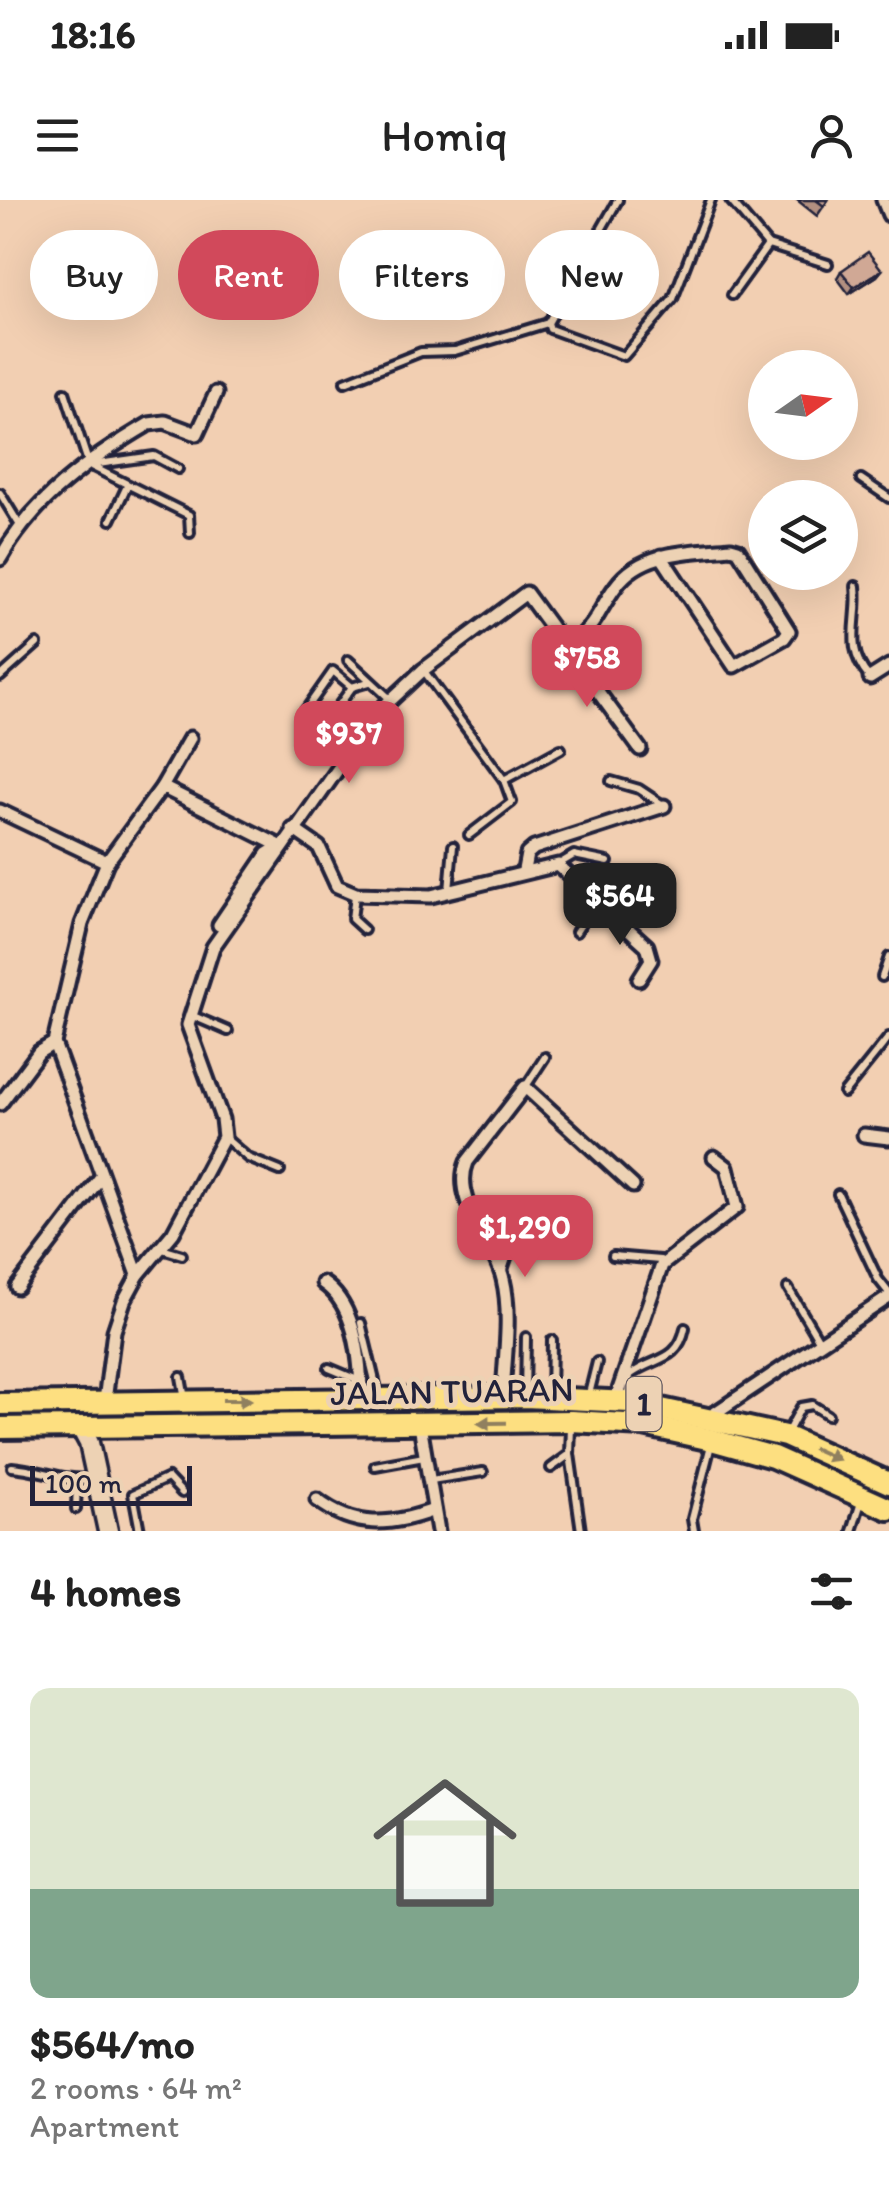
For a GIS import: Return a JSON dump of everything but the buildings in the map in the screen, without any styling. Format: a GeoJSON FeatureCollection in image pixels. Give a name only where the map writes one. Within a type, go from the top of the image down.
{"type":"FeatureCollection","features":[{"type":"Feature","properties":{"kind":"main road","name":"JALAN TUARAN"},"geometry":{"type":"LineString","coordinates":[[8,1404],[372,1395],[622,1401],[785,1436],[889,1483]]}},
{"type":"Feature","properties":{"kind":"main road"},"geometry":{"type":"LineString","coordinates":[[372,1395],[384,1424]]}},
{"type":"Feature","properties":{"kind":"main road"},"geometry":{"type":"LineString","coordinates":[[8,1404],[30,1413],[68,1416],[81,1428],[108,1531]]}},
{"type":"Feature","properties":{"kind":"main road","name":"JALAN TUARAN"},"geometry":{"type":"LineString","coordinates":[[0,1428],[571,1421],[644,1425],[773,1457],[889,1509]]}},
{"type":"Feature","properties":{"kind":"street"},"geometry":{"type":"LineString","coordinates":[[882,200],[889,215]]}},
{"type":"Feature","properties":{"kind":"street"},"geometry":{"type":"LineString","coordinates":[[0,559],[19,524],[89,465],[154,422],[197,434],[216,392]]}},
{"type":"Feature","properties":{"kind":"street"},"geometry":{"type":"LineString","coordinates":[[568,646],[592,630],[617,584],[631,569],[662,556],[738,550],[789,631],[734,666],[662,556]]}},
{"type":"Feature","properties":{"kind":"street"},"geometry":{"type":"LineString","coordinates":[[104,1401],[114,1331],[138,1275],[162,1248],[224,1137],[222,1119],[188,1025],[212,947],[378,712],[423,670],[526,593],[640,750]]}},
{"type":"Feature","properties":{"kind":"street"},"geometry":{"type":"LineString","coordinates":[[870,678],[889,666]]}},
{"type":"Feature","properties":{"kind":"street"},"geometry":{"type":"LineString","coordinates":[[138,1275],[54,1043],[82,924],[107,862],[162,787],[190,738]]}},
{"type":"Feature","properties":{"kind":"street"},"geometry":{"type":"LineString","coordinates":[[162,787],[280,846]]}},
{"type":"Feature","properties":{"kind":"street"},"geometry":{"type":"LineString","coordinates":[[526,876],[527,854],[534,848],[664,806]]}},
{"type":"Feature","properties":{"kind":"street"},"geometry":{"type":"LineString","coordinates":[[2,817],[107,862]]}},
{"type":"Feature","properties":{"kind":"street"},"geometry":{"type":"LineString","coordinates":[[293,830],[319,847],[337,886],[356,894],[492,888],[558,865],[653,954],[639,979]]}},
{"type":"Feature","properties":{"kind":"street"},"geometry":{"type":"LineString","coordinates":[[162,1248],[166,1230],[218,1134],[182,1025],[208,941],[268,854],[280,846]]}},
{"type":"Feature","properties":{"kind":"street"},"geometry":{"type":"LineString","coordinates":[[0,1104],[39,1052],[54,1043]]}},
{"type":"Feature","properties":{"kind":"street"},"geometry":{"type":"LineString","coordinates":[[514,1398],[502,1274],[465,1193],[462,1173],[525,1087],[633,1186]]}},
{"type":"Feature","properties":{"kind":"street"},"geometry":{"type":"LineString","coordinates":[[864,1135],[889,1138]]}},
{"type":"Feature","properties":{"kind":"street"},"geometry":{"type":"LineString","coordinates":[[622,1401],[660,1258],[736,1207],[727,1167],[714,1157]]}},
{"type":"Feature","properties":{"kind":"street"},"geometry":{"type":"LineString","coordinates":[[17,1286],[100,1178]]}},
{"type":"Feature","properties":{"kind":"street"},"geometry":{"type":"LineString","coordinates":[[323,1283],[337,1292],[343,1305],[372,1395]]}},
{"type":"Feature","properties":{"kind":"street"},"geometry":{"type":"LineString","coordinates":[[708,1417],[889,1295]]}},
{"type":"Feature","properties":{"kind":"street"},"geometry":{"type":"LineString","coordinates":[[420,1424],[438,1531]]}},
{"type":"Feature","properties":{"kind":"street"},"geometry":{"type":"LineString","coordinates":[[317,1500],[350,1521],[365,1525],[434,1510]]}},
{"type":"Feature","properties":{"kind":"lane"},"geometry":{"type":"LineString","coordinates":[[345,382],[422,352],[454,351],[548,323],[618,200]]}},
{"type":"Feature","properties":{"kind":"lane"},"geometry":{"type":"LineString","coordinates":[[548,323],[550,329],[612,354],[624,356],[632,351],[673,299],[711,200]]}},
{"type":"Feature","properties":{"kind":"lane"},"geometry":{"type":"LineString","coordinates":[[730,200],[768,245],[828,264]]}},
{"type":"Feature","properties":{"kind":"lane"},"geometry":{"type":"LineString","coordinates":[[732,295],[768,245]]}},
{"type":"Feature","properties":{"kind":"lane"},"geometry":{"type":"LineString","coordinates":[[64,392],[89,465],[189,515],[190,532]]}},
{"type":"Feature","properties":{"kind":"lane"},"geometry":{"type":"LineString","coordinates":[[89,465],[144,456],[178,469]]}},
{"type":"Feature","properties":{"kind":"lane"},"geometry":{"type":"LineString","coordinates":[[860,480],[889,498]]}},
{"type":"Feature","properties":{"kind":"lane"},"geometry":{"type":"LineString","coordinates":[[110,520],[127,486]]}},
{"type":"Feature","properties":{"kind":"lane"},"geometry":{"type":"LineString","coordinates":[[0,494],[19,524]]}},
{"type":"Feature","properties":{"kind":"lane"},"geometry":{"type":"LineString","coordinates":[[856,590],[852,645],[857,663],[870,678]]}},
{"type":"Feature","properties":{"kind":"lane"},"geometry":{"type":"LineString","coordinates":[[0,676],[36,644]]}},
{"type":"Feature","properties":{"kind":"lane"},"geometry":{"type":"LineString","coordinates":[[348,660],[391,700]]}},
{"type":"Feature","properties":{"kind":"lane"},"geometry":{"type":"LineString","coordinates":[[352,687],[332,671],[300,718],[316,731],[323,730],[352,687],[356,670]]}},
{"type":"Feature","properties":{"kind":"lane"},"geometry":{"type":"LineString","coordinates":[[423,670],[504,780],[512,802],[469,835]]}},
{"type":"Feature","properties":{"kind":"lane"},"geometry":{"type":"LineString","coordinates":[[352,687],[369,682]]}},
{"type":"Feature","properties":{"kind":"lane"},"geometry":{"type":"LineString","coordinates":[[504,780],[561,749]]}},
{"type":"Feature","properties":{"kind":"lane"},"geometry":{"type":"LineString","coordinates":[[612,781],[640,789],[664,806]]}},
{"type":"Feature","properties":{"kind":"lane"},"geometry":{"type":"LineString","coordinates":[[449,892],[453,846]]}},
{"type":"Feature","properties":{"kind":"lane"},"geometry":{"type":"LineString","coordinates":[[558,865],[574,855],[608,862]]}},
{"type":"Feature","properties":{"kind":"lane"},"geometry":{"type":"LineString","coordinates":[[356,894],[352,919],[364,930]]}},
{"type":"Feature","properties":{"kind":"lane"},"geometry":{"type":"LineString","coordinates":[[616,916],[646,908],[661,898]]}},
{"type":"Feature","properties":{"kind":"lane"},"geometry":{"type":"LineString","coordinates":[[576,932],[598,899]]}},
{"type":"Feature","properties":{"kind":"lane"},"geometry":{"type":"LineString","coordinates":[[882,977],[889,957]]}},
{"type":"Feature","properties":{"kind":"lane"},"geometry":{"type":"LineString","coordinates":[[190,1014],[228,1031]]}},
{"type":"Feature","properties":{"kind":"lane"},"geometry":{"type":"LineString","coordinates":[[844,1093],[889,1037]]}},
{"type":"Feature","properties":{"kind":"lane"},"geometry":{"type":"LineString","coordinates":[[525,1087],[546,1056]]}},
{"type":"Feature","properties":{"kind":"lane"},"geometry":{"type":"LineString","coordinates":[[224,1137],[248,1158],[280,1170]]}},
{"type":"Feature","properties":{"kind":"lane"},"geometry":{"type":"LineString","coordinates":[[210,1164],[221,1174]]}},
{"type":"Feature","properties":{"kind":"lane"},"geometry":{"type":"LineString","coordinates":[[838,1194],[889,1295]]}},
{"type":"Feature","properties":{"kind":"lane"},"geometry":{"type":"LineString","coordinates":[[502,1274],[514,1236]]}},
{"type":"Feature","properties":{"kind":"lane"},"geometry":{"type":"LineString","coordinates":[[162,1248],[182,1254]]}},
{"type":"Feature","properties":{"kind":"lane"},"geometry":{"type":"LineString","coordinates":[[613,1256],[660,1258]]}},
{"type":"Feature","properties":{"kind":"lane"},"geometry":{"type":"LineString","coordinates":[[788,1288],[820,1343]]}},
{"type":"Feature","properties":{"kind":"lane"},"geometry":{"type":"LineString","coordinates":[[362,1323],[372,1395]]}},
{"type":"Feature","properties":{"kind":"lane"},"geometry":{"type":"LineString","coordinates":[[622,1401],[630,1375],[668,1358],[683,1340],[686,1328]]}},
{"type":"Feature","properties":{"kind":"lane"},"geometry":{"type":"LineString","coordinates":[[514,1398],[526,1337]]}},
{"type":"Feature","properties":{"kind":"lane"},"geometry":{"type":"LineString","coordinates":[[551,1397],[552,1340]]}},
{"type":"Feature","properties":{"kind":"lane"},"geometry":{"type":"LineString","coordinates":[[588,1399],[597,1362]]}},
{"type":"Feature","properties":{"kind":"lane"},"geometry":{"type":"LineString","coordinates":[[329,1368],[372,1395]]}},
{"type":"Feature","properties":{"kind":"lane"},"geometry":{"type":"LineString","coordinates":[[181,1376],[186,1400]]}},
{"type":"Feature","properties":{"kind":"lane"},"geometry":{"type":"LineString","coordinates":[[785,1436],[802,1407],[812,1405],[828,1415]]}},
{"type":"Feature","properties":{"kind":"lane"},"geometry":{"type":"LineString","coordinates":[[571,1421],[570,1454],[582,1531]]}},
{"type":"Feature","properties":{"kind":"lane"},"geometry":{"type":"LineString","coordinates":[[694,1531],[692,1519],[712,1440]]}},
{"type":"Feature","properties":{"kind":"lane"},"geometry":{"type":"LineString","coordinates":[[551,1468],[570,1454]]}},
{"type":"Feature","properties":{"kind":"lane"},"geometry":{"type":"LineString","coordinates":[[375,1466],[426,1457]]}},
{"type":"Feature","properties":{"kind":"lane"},"geometry":{"type":"LineString","coordinates":[[12,1467],[51,1470],[77,1481],[96,1476]]}},
{"type":"Feature","properties":{"kind":"lane"},"geometry":{"type":"LineString","coordinates":[[430,1480],[482,1472]]}},
{"type":"Feature","properties":{"kind":"lane"},"geometry":{"type":"LineString","coordinates":[[140,1531],[132,1498],[139,1488],[168,1478],[182,1493]]}},
{"type":"Feature","properties":{"kind":"lane"},"geometry":{"type":"LineString","coordinates":[[76,1508],[77,1481]]}},
{"type":"Feature","properties":{"kind":"lane"},"geometry":{"type":"LineString","coordinates":[[852,1531],[862,1498]]}}]}
